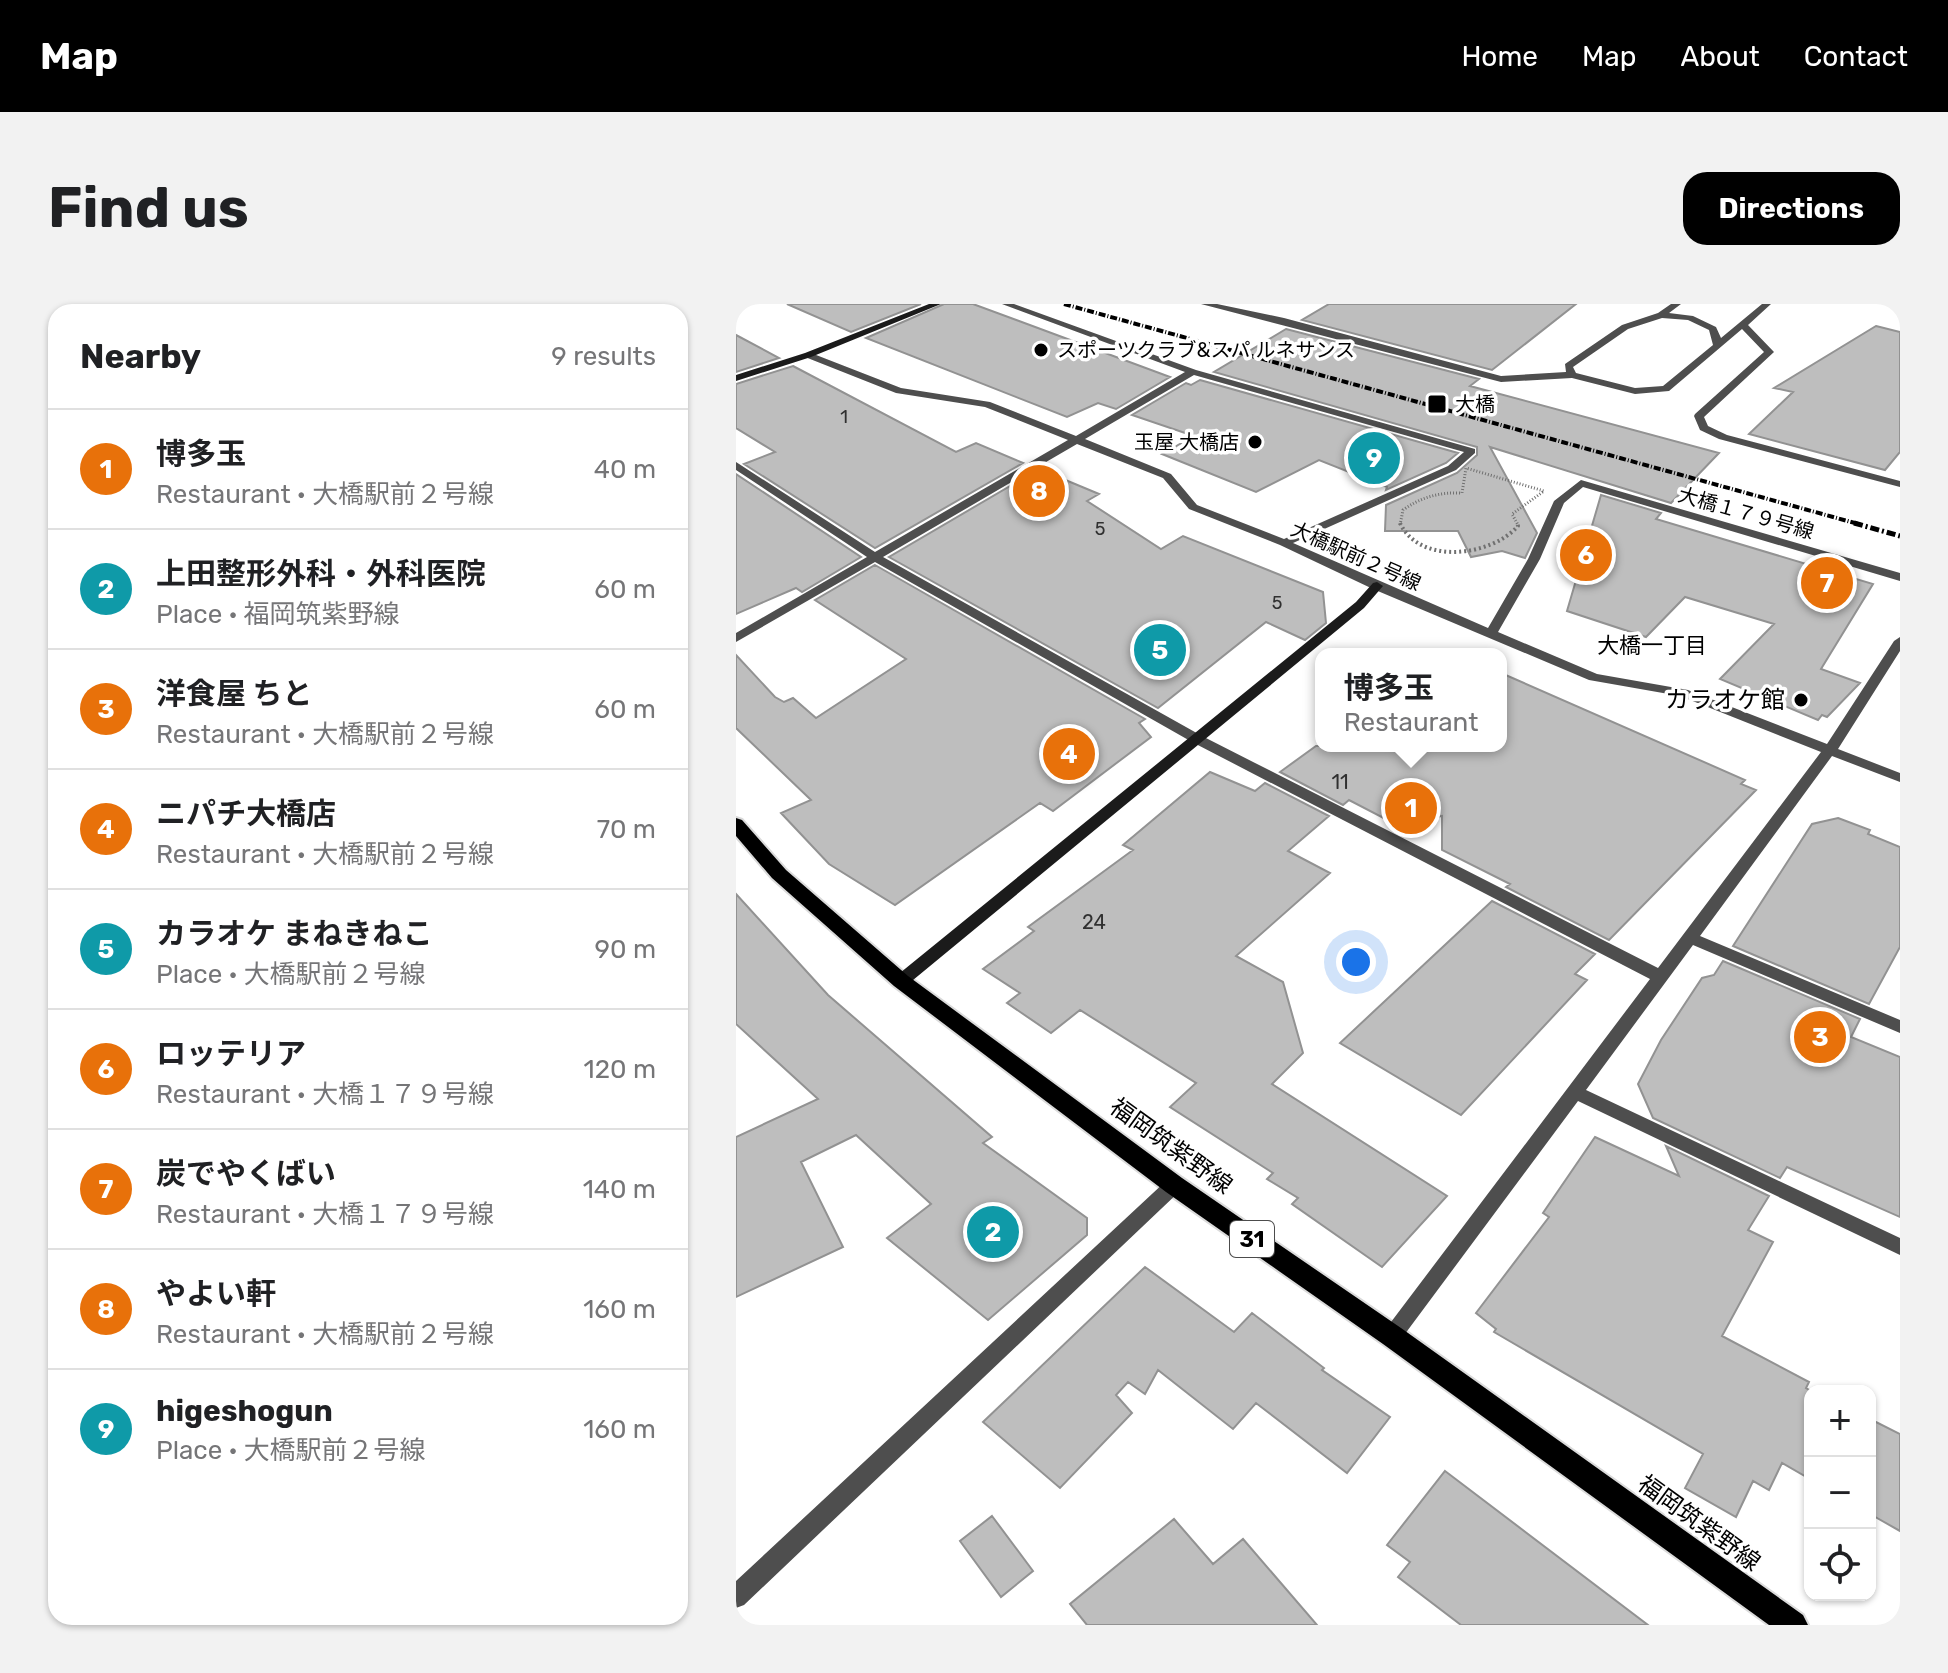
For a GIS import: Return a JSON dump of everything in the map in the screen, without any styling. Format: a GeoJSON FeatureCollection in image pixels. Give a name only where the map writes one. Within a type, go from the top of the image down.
{"type":"FeatureCollection","features":[{"type":"Feature","properties":{"kind":"main road","name":"福岡筑紫野線"},"geometry":{"type":"LineString","coordinates":[[736,824],[779,874],[901,981],[1174,1185],[1392,1336],[1793,1625]]}},
{"type":"Feature","properties":{"kind":"street"},"geometry":{"type":"LineString","coordinates":[[736,378],[808,355],[937,304]]}},
{"type":"Feature","properties":{"kind":"street"},"geometry":{"type":"LineString","coordinates":[[1006,304],[1193,372],[1471,451],[1452,468],[1284,543]]}},
{"type":"Feature","properties":{"kind":"street"},"geometry":{"type":"LineString","coordinates":[[1205,304],[1284,321],[1501,379],[1572,375],[1635,391],[1656,392],[1679,380],[1767,304]]}},
{"type":"Feature","properties":{"kind":"street"},"geometry":{"type":"LineString","coordinates":[[1572,375],[1568,366],[1625,327],[1661,315],[1677,304]]}},
{"type":"Feature","properties":{"kind":"street"},"geometry":{"type":"LineString","coordinates":[[1661,315],[1690,318],[1713,329],[1718,345]]}},
{"type":"Feature","properties":{"kind":"street"},"geometry":{"type":"LineString","coordinates":[[1744,326],[1769,352],[1699,416],[1704,428],[1723,437],[1900,484]]}},
{"type":"Feature","properties":{"kind":"street","name":"大橋駅前２号線"},"geometry":{"type":"LineString","coordinates":[[808,355],[899,391],[987,404],[1167,476],[1193,507],[1594,677],[1683,693],[1900,778]]}},
{"type":"Feature","properties":{"kind":"street"},"geometry":{"type":"LineString","coordinates":[[736,638],[1193,372]]}},
{"type":"Feature","properties":{"kind":"street"},"geometry":{"type":"LineString","coordinates":[[736,465],[873,556],[1197,739],[1659,976]]}},
{"type":"Feature","properties":{"kind":"street","name":"大橋１７９号線"},"geometry":{"type":"LineString","coordinates":[[1491,633],[1534,559],[1559,501],[1581,483],[1900,577]]}},
{"type":"Feature","properties":{"kind":"street"},"geometry":{"type":"LineString","coordinates":[[901,981],[1360,605],[1377,586]]}},
{"type":"Feature","properties":{"kind":"street"},"geometry":{"type":"LineString","coordinates":[[1392,1336],[1830,750],[1900,641]]}},
{"type":"Feature","properties":{"kind":"street"},"geometry":{"type":"LineString","coordinates":[[1691,938],[1900,1027]]}},
{"type":"Feature","properties":{"kind":"street"},"geometry":{"type":"LineString","coordinates":[[1575,1092],[1900,1247]]}},
{"type":"Feature","properties":{"kind":"street"},"geometry":{"type":"LineString","coordinates":[[736,1597],[1174,1185]]}},
{"type":"Feature","properties":{"kind":"path"},"geometry":{"type":"LineString","coordinates":[[1466,468],[1544,491],[1512,514],[1518,526],[1511,537],[1486,548],[1435,548],[1419,542],[1400,526],[1403,510],[1414,501],[1432,495],[1462,493],[1466,468]]}},
{"type":"Feature","properties":{"kind":"building"},"geometry":{"type":"Polygon","coordinates":[[[787,304],[921,304],[851,332],[787,304]]]}},
{"type":"Feature","properties":{"kind":"building"},"geometry":{"type":"Polygon","coordinates":[[[944,304],[973,304],[1170,377],[1116,409],[1098,403],[1067,417],[866,338],[944,304]]]}},
{"type":"Feature","properties":{"kind":"building"},"geometry":{"type":"Polygon","coordinates":[[[1329,304],[1576,304],[1492,370],[1302,320],[1329,304]]]}},
{"type":"Feature","properties":{"kind":"building"},"geometry":{"type":"Polygon","coordinates":[[[1876,326],[1900,332],[1900,452],[1885,470],[1749,434],[1793,392],[1774,388],[1876,326]]]}},
{"type":"Feature","properties":{"kind":"building"},"geometry":{"type":"Polygon","coordinates":[[[1286,329],[1479,379],[1470,386],[1719,453],[1671,503],[1490,447],[1537,533],[1525,558],[1502,551],[1471,557],[1458,531],[1385,531],[1386,505],[1457,473],[1477,455],[1477,447],[1214,372],[1286,329]]]}},
{"type":"Feature","properties":{"kind":"building"},"geometry":{"type":"Polygon","coordinates":[[[736,335],[779,358],[736,372],[736,335]]]}},
{"type":"Feature","properties":{"kind":"building"},"geometry":{"type":"Polygon","coordinates":[[[793,366],[956,452],[976,443],[1023,463],[875,548],[744,464],[775,452],[736,428],[736,384],[793,366]]]}},
{"type":"Feature","properties":{"kind":"building"},"geometry":{"type":"Polygon","coordinates":[[[1200,380],[1458,453],[1446,463],[1386,490],[1387,487],[1319,460],[1256,492],[1162,454],[1194,436],[1132,415],[1186,383],[1191,385],[1200,380]]]}},
{"type":"Feature","properties":{"kind":"building"},"geometry":{"type":"Polygon","coordinates":[[[1039,469],[1099,494],[1087,501],[1161,549],[1183,536],[1323,592],[1326,623],[1305,640],[1266,622],[1158,708],[889,557],[1039,469]]]}},
{"type":"Feature","properties":{"kind":"building"},"geometry":{"type":"Polygon","coordinates":[[[736,474],[861,557],[802,592],[796,588],[736,614],[736,474]]]}},
{"type":"Feature","properties":{"kind":"building"},"geometry":{"type":"Polygon","coordinates":[[[1601,495],[1661,513],[1656,519],[1873,584],[1821,669],[1860,683],[1827,717],[1822,715],[1818,720],[1720,679],[1774,624],[1685,597],[1646,637],[1567,611],[1601,495]]]}},
{"type":"Feature","properties":{"kind":"building"},"geometry":{"type":"Polygon","coordinates":[[[875,565],[1145,719],[1139,723],[1151,737],[1053,811],[1040,803],[895,905],[829,864],[781,813],[811,800],[736,728],[736,655],[775,697],[784,702],[793,698],[816,718],[906,659],[815,600],[875,565]]]}},
{"type":"Feature","properties":{"kind":"building"},"geometry":{"type":"Polygon","coordinates":[[[1507,676],[1745,780],[1741,784],[1756,790],[1609,940],[1442,850],[1442,816],[1395,824],[1349,800],[1343,805],[1280,772],[1315,747],[1315,752],[1507,752],[1507,676]]]}},
{"type":"Feature","properties":{"kind":"building"},"geometry":{"type":"Polygon","coordinates":[[[1210,772],[1255,791],[1265,783],[1329,816],[1288,851],[1330,873],[1236,956],[1283,982],[1303,1053],[1272,1084],[1447,1196],[1382,1267],[1292,1204],[1298,1198],[1267,1179],[1273,1173],[1170,1107],[1196,1083],[1080,1010],[1051,1033],[1007,1003],[1020,993],[983,969],[1034,931],[1028,927],[1133,850],[1123,845],[1210,772]]]}},
{"type":"Feature","properties":{"kind":"building"},"geometry":{"type":"Polygon","coordinates":[[[1838,818],[1870,830],[1868,834],[1900,847],[1900,947],[1869,1004],[1733,946],[1812,824],[1838,818]]]}},
{"type":"Feature","properties":{"kind":"building"},"geometry":{"type":"Polygon","coordinates":[[[736,894],[828,995],[992,1137],[983,1143],[1087,1218],[1087,1235],[988,1320],[887,1238],[931,1204],[856,1135],[801,1162],[843,1247],[736,1297],[736,1137],[818,1099],[736,1024],[736,894]]]}},
{"type":"Feature","properties":{"kind":"building"},"geometry":{"type":"Polygon","coordinates":[[[1492,901],[1595,954],[1575,974],[1587,980],[1461,1115],[1340,1043],[1492,901]]]}},
{"type":"Feature","properties":{"kind":"building"},"geometry":{"type":"Polygon","coordinates":[[[1723,961],[1860,1019],[1851,1037],[1900,1057],[1900,1217],[1787,1167],[1780,1178],[1653,1118],[1638,1084],[1661,1040],[1702,978],[1714,975],[1723,961]]]}},
{"type":"Feature","properties":{"kind":"building"},"geometry":{"type":"Polygon","coordinates":[[[1595,1137],[1679,1176],[1666,1146],[1769,1196],[1748,1230],[1773,1242],[1722,1336],[1809,1382],[1804,1385],[1804,1476],[1782,1463],[1769,1490],[1753,1481],[1736,1517],[1685,1488],[1703,1454],[1494,1332],[1496,1329],[1476,1313],[1549,1217],[1543,1213],[1595,1137]]]}},
{"type":"Feature","properties":{"kind":"building"},"geometry":{"type":"Polygon","coordinates":[[[1145,1267],[1234,1332],[1252,1313],[1324,1368],[1322,1370],[1390,1417],[1347,1473],[1256,1403],[1233,1429],[1158,1370],[1145,1394],[1128,1382],[1116,1395],[1132,1413],[1060,1488],[983,1422],[1145,1267]]]}},
{"type":"Feature","properties":{"kind":"building"},"geometry":{"type":"Polygon","coordinates":[[[1876,1422],[1900,1434],[1900,1531],[1876,1517],[1876,1422]]]}},
{"type":"Feature","properties":{"kind":"building"},"geometry":{"type":"Polygon","coordinates":[[[1445,1471],[1648,1625],[1461,1625],[1398,1577],[1410,1562],[1387,1545],[1445,1471]]]}},
{"type":"Feature","properties":{"kind":"building"},"geometry":{"type":"Polygon","coordinates":[[[992,1516],[1033,1571],[1001,1597],[960,1541],[992,1516]]]}},
{"type":"Feature","properties":{"kind":"building"},"geometry":{"type":"Polygon","coordinates":[[[1174,1519],[1213,1564],[1243,1539],[1317,1625],[1087,1625],[1070,1604],[1174,1519]]]}},
{"type":"Feature","properties":{"kind":"railway"},"geometry":{"type":"LineString","coordinates":[[1064,304],[1862,525]]}},
{"type":"Feature","properties":{"kind":"railway"},"geometry":{"type":"LineString","coordinates":[[1854,523],[1900,536]]}},
{"type":"Feature","properties":{"kind":"place","name":"スポーツクラブ&スパ ルネサンス"},"geometry":{"type":"Point","coordinates":[1041,350]}},
{"type":"Feature","properties":{"kind":"place","name":"大橋"},"geometry":{"type":"Point","coordinates":[1437,404]}},
{"type":"Feature","properties":{"kind":"place","name":"玉屋 大橋店"},"geometry":{"type":"Point","coordinates":[1255,442]}},
{"type":"Feature","properties":{"kind":"place","name":"higeshogun"},"geometry":{"type":"Point","coordinates":[1374,458]}},
{"type":"Feature","properties":{"kind":"place","name":"やよい軒"},"geometry":{"type":"Point","coordinates":[1039,491]}},
{"type":"Feature","properties":{"kind":"place","name":"ロッテリア"},"geometry":{"type":"Point","coordinates":[1586,555]}},
{"type":"Feature","properties":{"kind":"place","name":"炭でやくばい"},"geometry":{"type":"Point","coordinates":[1827,583]}},
{"type":"Feature","properties":{"kind":"place","name":"カラオケ まねきねこ"},"geometry":{"type":"Point","coordinates":[1160,650]}},
{"type":"Feature","properties":{"kind":"place","name":"カラオケ館"},"geometry":{"type":"Point","coordinates":[1801,700]}},
{"type":"Feature","properties":{"kind":"place","name":"ニパチ大橋店"},"geometry":{"type":"Point","coordinates":[1069,754]}},
{"type":"Feature","properties":{"kind":"place","name":"博多玉"},"geometry":{"type":"Point","coordinates":[1411,808]}},
{"type":"Feature","properties":{"kind":"place","name":"洋食屋 ちと"},"geometry":{"type":"Point","coordinates":[1820,1037]}},
{"type":"Feature","properties":{"kind":"place","name":"上田整形外科・外科医院"},"geometry":{"type":"Point","coordinates":[993,1232]}},
{"type":"Feature","properties":{"kind":"district","name":"大橋一丁目"},"geometry":{"type":"Point","coordinates":[1652,645]}}]}
